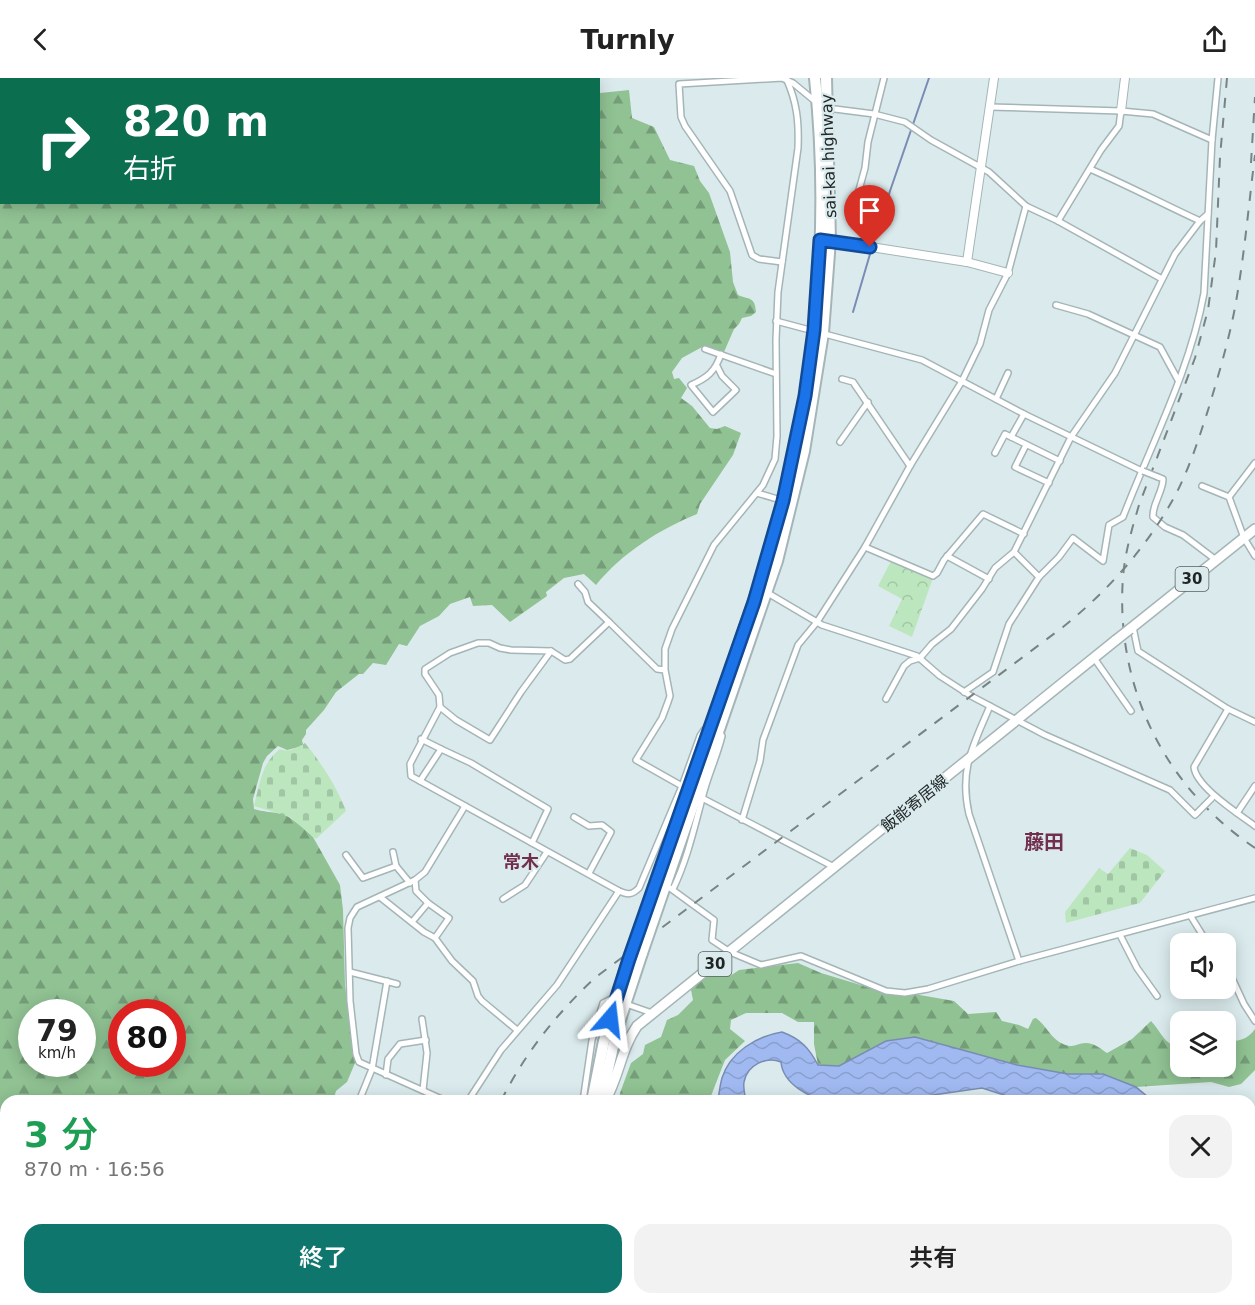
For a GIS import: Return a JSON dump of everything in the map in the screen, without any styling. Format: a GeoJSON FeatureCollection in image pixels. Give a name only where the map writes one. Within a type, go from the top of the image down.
{"type":"FeatureCollection","features":[{"type":"Feature","properties":{"kind":"highway","name":"sai-kai highway"},"geometry":{"type":"LineString","coordinates":[[815,78],[823,105]]}},
{"type":"Feature","properties":{"kind":"highway","name":"sai-kai highway"},"geometry":{"type":"LineString","coordinates":[[593,1095],[604,1041],[629,959],[777,561],[800,470],[810,418],[825,240],[823,105],[826,78]]}},
{"type":"Feature","properties":{"kind":"highway","name":"sai-kai highway"},"geometry":{"type":"LineString","coordinates":[[604,1095],[617,1029],[715,729],[783,501],[818,332]]}},
{"type":"Feature","properties":{"kind":"main road","name":"飯能寄居線"},"geometry":{"type":"LineString","coordinates":[[606,1095],[615,1080],[629,1037],[637,1026],[1255,529]]}},
{"type":"Feature","properties":{"kind":"street"},"geometry":{"type":"LineString","coordinates":[[856,201],[884,78]]}},
{"type":"Feature","properties":{"kind":"street"},"geometry":{"type":"LineString","coordinates":[[967,262],[994,78]]}},
{"type":"Feature","properties":{"kind":"street"},"geometry":{"type":"LineString","coordinates":[[1059,221],[1119,126],[1125,78]]}},
{"type":"Feature","properties":{"kind":"street"},"geometry":{"type":"LineString","coordinates":[[964,692],[993,672],[1009,624],[1039,577],[1059,557],[1073,538],[1103,561],[1109,525],[1123,517],[1195,336],[1200,314],[1218,78]]}},
{"type":"Feature","properties":{"kind":"street"},"geometry":{"type":"LineString","coordinates":[[682,786],[636,760],[662,718],[670,696],[665,670],[665,649],[672,629],[714,545],[757,493],[775,459],[777,436],[776,321],[799,126],[798,110],[786,79]]}},
{"type":"Feature","properties":{"kind":"street"},"geometry":{"type":"LineString","coordinates":[[782,262],[759,259],[752,255],[730,191],[681,117],[679,84],[786,79],[823,105],[874,114],[905,123],[989,172],[1026,206],[1059,221],[1162,279]]}},
{"type":"Feature","properties":{"kind":"street"},"geometry":{"type":"LineString","coordinates":[[990,107],[1121,111],[1158,116],[1212,141]]}},
{"type":"Feature","properties":{"kind":"street"},"geometry":{"type":"LineString","coordinates":[[1090,169],[1141,191],[1200,221]]}},
{"type":"Feature","properties":{"kind":"street"},"geometry":{"type":"LineString","coordinates":[[742,820],[760,761],[763,740],[798,645],[817,622],[865,547],[910,466],[962,381],[980,344],[989,310],[1008,273],[1026,206]]}},
{"type":"Feature","properties":{"kind":"street"},"geometry":{"type":"LineString","coordinates":[[886,699],[904,666],[920,658],[932,644],[951,629],[995,568],[1014,552],[1071,437],[1115,373],[1180,246],[1208,214]]}},
{"type":"Feature","properties":{"kind":"street"},"geometry":{"type":"LineString","coordinates":[[825,240],[967,262],[1008,273]]}},
{"type":"Feature","properties":{"kind":"street"},"geometry":{"type":"LineString","coordinates":[[1056,305],[1088,314],[1160,347],[1178,380]]}},
{"type":"Feature","properties":{"kind":"street"},"geometry":{"type":"LineString","coordinates":[[776,321],[922,360],[1024,414],[1163,479],[1153,517],[1166,527],[1183,535],[1216,560]]}},
{"type":"Feature","properties":{"kind":"street"},"geometry":{"type":"LineString","coordinates":[[705,349],[776,374]]}},
{"type":"Feature","properties":{"kind":"street"},"geometry":{"type":"LineString","coordinates":[[717,366],[722,376],[736,390],[713,412],[691,385],[710,375],[717,366],[721,354]]}},
{"type":"Feature","properties":{"kind":"street"},"geometry":{"type":"LineString","coordinates":[[996,399],[1008,373]]}},
{"type":"Feature","properties":{"kind":"street"},"geometry":{"type":"LineString","coordinates":[[842,379],[853,382],[910,466]]}},
{"type":"Feature","properties":{"kind":"street"},"geometry":{"type":"LineString","coordinates":[[840,442],[868,402]]}},
{"type":"Feature","properties":{"kind":"street"},"geometry":{"type":"LineString","coordinates":[[1011,437],[1024,414]]}},
{"type":"Feature","properties":{"kind":"street"},"geometry":{"type":"LineString","coordinates":[[995,453],[1005,434],[1059,461]]}},
{"type":"Feature","properties":{"kind":"street"},"geometry":{"type":"LineString","coordinates":[[1026,445],[1015,467],[1049,483]]}},
{"type":"Feature","properties":{"kind":"street"},"geometry":{"type":"LineString","coordinates":[[1229,497],[1255,463]]}},
{"type":"Feature","properties":{"kind":"street"},"geometry":{"type":"LineString","coordinates":[[1202,486],[1229,497],[1244,538],[1255,556]]}},
{"type":"Feature","properties":{"kind":"street"},"geometry":{"type":"LineString","coordinates":[[757,493],[783,501]]}},
{"type":"Feature","properties":{"kind":"street"},"geometry":{"type":"LineString","coordinates":[[865,547],[933,576],[983,514],[1024,534]]}},
{"type":"Feature","properties":{"kind":"street"},"geometry":{"type":"LineString","coordinates":[[1014,552],[1039,577]]}},
{"type":"Feature","properties":{"kind":"street"},"geometry":{"type":"LineString","coordinates":[[947,556],[989,579]]}},
{"type":"Feature","properties":{"kind":"street"},"geometry":{"type":"LineString","coordinates":[[578,584],[585,592],[588,602],[657,669],[665,670]]}},
{"type":"Feature","properties":{"kind":"street"},"geometry":{"type":"LineString","coordinates":[[766,592],[817,622],[920,658],[964,692],[990,706],[1045,735],[1170,790],[1195,815],[1214,797]]}},
{"type":"Feature","properties":{"kind":"street"},"geometry":{"type":"LineString","coordinates":[[609,622],[570,659],[565,660],[551,651],[511,650],[478,643],[450,653],[425,669],[425,674],[439,695],[440,707],[421,739],[410,764],[411,776],[627,894],[639,888],[645,878],[700,736],[704,730],[715,729],[722,736],[720,746],[702,798],[690,843],[671,888],[714,920],[712,940],[730,952],[761,965],[801,956],[832,971],[894,993],[928,989],[1018,961],[1255,898]]}},
{"type":"Feature","properties":{"kind":"street"},"geometry":{"type":"LineString","coordinates":[[1131,628],[1138,651],[1228,709],[1255,722]]}},
{"type":"Feature","properties":{"kind":"street"},"geometry":{"type":"LineString","coordinates":[[440,707],[456,720],[490,740],[551,651]]}},
{"type":"Feature","properties":{"kind":"street"},"geometry":{"type":"LineString","coordinates":[[1094,658],[1131,711]]}},
{"type":"Feature","properties":{"kind":"street"},"geometry":{"type":"LineString","coordinates":[[990,706],[967,761],[965,797],[1018,961]]}},
{"type":"Feature","properties":{"kind":"street"},"geometry":{"type":"LineString","coordinates":[[1228,709],[1194,766],[1195,774],[1214,797],[1255,826]]}},
{"type":"Feature","properties":{"kind":"street"},"geometry":{"type":"LineString","coordinates":[[421,739],[471,763],[548,809],[532,843]]}},
{"type":"Feature","properties":{"kind":"street"},"geometry":{"type":"LineString","coordinates":[[420,781],[441,749]]}},
{"type":"Feature","properties":{"kind":"street"},"geometry":{"type":"LineString","coordinates":[[1237,813],[1255,786]]}},
{"type":"Feature","properties":{"kind":"street"},"geometry":{"type":"LineString","coordinates":[[702,798],[834,867]]}},
{"type":"Feature","properties":{"kind":"street"},"geometry":{"type":"LineString","coordinates":[[431,1095],[359,1062],[356,1054],[350,1001],[348,928],[350,918],[357,907],[413,881],[425,872],[465,806]]}},
{"type":"Feature","properties":{"kind":"street"},"geometry":{"type":"LineString","coordinates":[[574,818],[589,826],[602,825],[611,832],[589,873]]}},
{"type":"Feature","properties":{"kind":"street"},"geometry":{"type":"LineString","coordinates":[[393,852],[396,866],[413,881],[416,891],[449,918],[435,938]]}},
{"type":"Feature","properties":{"kind":"street"},"geometry":{"type":"LineString","coordinates":[[503,898],[525,885],[548,852]]}},
{"type":"Feature","properties":{"kind":"street"},"geometry":{"type":"LineString","coordinates":[[346,855],[363,878],[396,866]]}},
{"type":"Feature","properties":{"kind":"street"},"geometry":{"type":"LineString","coordinates":[[645,878],[651,881]]}},
{"type":"Feature","properties":{"kind":"street"},"geometry":{"type":"LineString","coordinates":[[472,1095],[484,1074],[517,1030],[557,985],[619,891]]}},
{"type":"Feature","properties":{"kind":"street"},"geometry":{"type":"LineString","coordinates":[[380,897],[435,938],[452,961],[473,981],[482,1001],[517,1030]]}},
{"type":"Feature","properties":{"kind":"street"},"geometry":{"type":"LineString","coordinates":[[412,922],[428,903]]}},
{"type":"Feature","properties":{"kind":"street"},"geometry":{"type":"LineString","coordinates":[[1190,915],[1201,933]]}},
{"type":"Feature","properties":{"kind":"street"},"geometry":{"type":"LineString","coordinates":[[1120,935],[1137,968],[1157,996]]}},
{"type":"Feature","properties":{"kind":"street"},"geometry":{"type":"LineString","coordinates":[[350,972],[397,984]]}},
{"type":"Feature","properties":{"kind":"street"},"geometry":{"type":"LineString","coordinates":[[361,1095],[372,1069],[387,981]]}},
{"type":"Feature","properties":{"kind":"street"},"geometry":{"type":"LineString","coordinates":[[1236,987],[1255,1021]]}},
{"type":"Feature","properties":{"kind":"street"},"geometry":{"type":"LineString","coordinates":[[584,1095],[592,1040],[603,1002],[611,999]]}},
{"type":"Feature","properties":{"kind":"street"},"geometry":{"type":"LineString","coordinates":[[629,1005],[652,1013]]}},
{"type":"Feature","properties":{"kind":"street"},"geometry":{"type":"LineString","coordinates":[[422,1019],[427,1066],[423,1090]]}},
{"type":"Feature","properties":{"kind":"street"},"geometry":{"type":"LineString","coordinates":[[386,1076],[388,1059],[400,1044],[426,1040]]}},
{"type":"Feature","properties":{"kind":"green space"},"geometry":{"type":"Polygon","coordinates":[[[629,90],[632,118],[654,127],[670,160],[694,166],[700,181],[709,193],[730,252],[733,282],[738,295],[751,299],[754,303],[756,312],[742,318],[734,329],[724,352],[704,346],[682,358],[672,372],[674,379],[679,378],[687,388],[681,398],[692,406],[710,428],[717,429],[725,426],[741,433],[733,455],[700,504],[697,514],[642,543],[606,573],[596,585],[584,574],[564,578],[546,592],[547,596],[510,622],[492,605],[473,606],[470,597],[450,604],[439,616],[420,626],[407,646],[399,644],[386,665],[373,663],[363,674],[359,674],[336,692],[306,730],[302,740],[303,746],[287,750],[278,746],[267,756],[253,799],[254,809],[285,815],[307,831],[313,837],[340,885],[345,985],[355,1063],[347,1082],[336,1091],[335,1095],[0,1095],[0,204],[600,204],[600,93],[629,90]]]}},
{"type":"Feature","properties":{"kind":"green space"},"geometry":{"type":"Polygon","coordinates":[[[891,561],[933,578],[912,637],[889,626],[902,599],[878,586],[891,561]]]}},
{"type":"Feature","properties":{"kind":"green space"},"geometry":{"type":"Polygon","coordinates":[[[305,743],[329,776],[346,811],[316,839],[290,817],[254,806],[262,774],[269,761],[280,749],[289,750],[305,743]]]}},
{"type":"Feature","properties":{"kind":"green space"},"geometry":{"type":"Polygon","coordinates":[[[1130,848],[1147,855],[1165,871],[1140,903],[1066,923],[1065,912],[1099,868],[1108,874],[1130,848]]]}},
{"type":"Feature","properties":{"kind":"green space"},"geometry":{"type":"Polygon","coordinates":[[[798,963],[821,973],[897,996],[914,994],[954,1001],[968,1014],[996,1012],[1002,1021],[1028,1029],[1033,1019],[1036,1018],[1055,1039],[1063,1044],[1073,1046],[1089,1043],[1107,1053],[1132,1039],[1151,1021],[1170,1043],[1170,1077],[1236,1077],[1236,1041],[1249,1036],[1255,1029],[1255,1070],[1241,1084],[1229,1087],[1211,1082],[1136,1087],[1103,1074],[1068,1074],[1017,1065],[915,1037],[886,1041],[839,1066],[818,1065],[814,1044],[814,1022],[798,1022],[782,1013],[746,1013],[731,1020],[730,1029],[745,1041],[725,1060],[711,1095],[620,1095],[631,1063],[643,1054],[645,1045],[661,1037],[667,1020],[678,1015],[693,1000],[691,990],[694,983],[711,976],[730,976],[739,970],[798,963]]]}},
{"type":"Feature","properties":{"kind":"water"},"geometry":{"type":"Polygon","coordinates":[[[782,1032],[794,1038],[804,1045],[818,1065],[839,1066],[886,1041],[915,1037],[1017,1065],[1068,1074],[1103,1074],[1136,1087],[1146,1095],[1004,1095],[982,1088],[933,1095],[810,1095],[792,1083],[783,1070],[781,1062],[769,1060],[758,1063],[749,1071],[744,1082],[745,1095],[719,1095],[721,1081],[731,1060],[754,1041],[782,1032]]]}},
{"type":"Feature","properties":{"kind":"waterway"},"geometry":{"type":"LineString","coordinates":[[853,312],[880,220],[929,78]]}},
{"type":"Feature","properties":{"kind":"railway"},"geometry":{"type":"LineString","coordinates":[[1227,78],[1220,157],[1216,251],[1208,310],[1195,358],[1134,523],[1124,568],[1123,617],[1127,657],[1137,695],[1152,731],[1171,764],[1195,795],[1223,823],[1255,848]]}},
{"type":"Feature","properties":{"kind":"railway"},"geometry":{"type":"LineString","coordinates":[[1251,163],[1255,97]]}},
{"type":"Feature","properties":{"kind":"railway"},"geometry":{"type":"LineString","coordinates":[[504,1095],[520,1066],[543,1034],[596,977],[1063,627],[1107,587],[1146,542],[1175,496],[1192,459],[1225,352],[1235,310],[1255,155]]}},
{"type":"Feature","properties":{"kind":"district","name":"藤田"},"geometry":{"type":"Point","coordinates":[1044,842]}},
{"type":"Feature","properties":{"kind":"district","name":"常木"},"geometry":{"type":"Point","coordinates":[521,862]}},
{"type":"Feature","properties":{"kind":"route"},"geometry":{"type":"LineString","coordinates":[[610,1019],[754,602],[778,520],[802,415],[814,330],[820,240],[870,247]]}}]}
